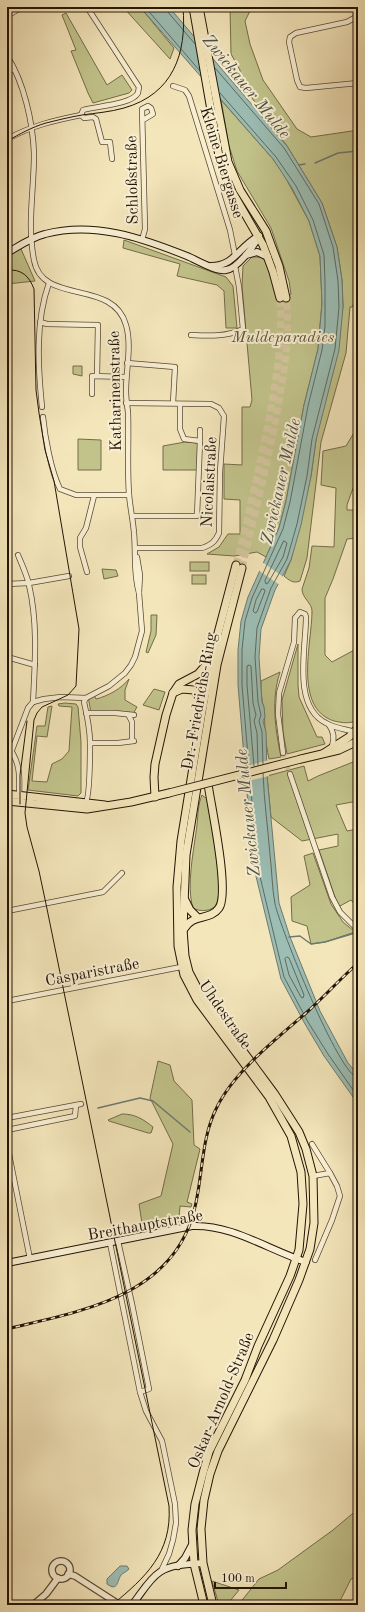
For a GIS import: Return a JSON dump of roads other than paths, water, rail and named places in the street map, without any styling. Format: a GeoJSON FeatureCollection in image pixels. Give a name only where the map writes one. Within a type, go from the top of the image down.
{"type":"FeatureCollection","features":[{"type":"Feature","properties":{"kind":"main road"},"geometry":{"type":"LineString","coordinates":[[193,7],[220,162],[224,175],[230,188],[259,236],[283,298],[279,266],[266,231],[235,181],[228,162],[221,132],[199,7]]}},
{"type":"Feature","properties":{"kind":"main road"},"geometry":{"type":"LineString","coordinates":[[7,253],[46,234],[80,228],[111,231],[142,240],[209,266],[222,270],[229,270],[235,266],[254,245],[259,236]]}},
{"type":"Feature","properties":{"kind":"main road"},"geometry":{"type":"LineString","coordinates":[[209,266],[224,264],[236,255],[248,242],[266,231]]}},
{"type":"Feature","properties":{"kind":"main road"},"geometry":{"type":"LineString","coordinates":[[245,255],[257,252],[268,257]]}},
{"type":"Feature","properties":{"kind":"main road","name":"Dr.-Friedrichs-Ring"},"geometry":{"type":"LineString","coordinates":[[188,841],[217,665],[239,566],[228,592],[213,657],[203,706],[193,770]]}},
{"type":"Feature","properties":{"kind":"main road"},"geometry":{"type":"LineString","coordinates":[[155,796],[155,764],[166,715],[173,693],[179,684],[198,674],[213,657]]}},
{"type":"Feature","properties":{"kind":"main road"},"geometry":{"type":"LineString","coordinates":[[173,693],[182,689],[194,690],[203,706]]}},
{"type":"Feature","properties":{"kind":"main road"},"geometry":{"type":"LineString","coordinates":[[324,753],[332,746],[357,731]]}},
{"type":"Feature","properties":{"kind":"main road"},"geometry":{"type":"LineString","coordinates":[[7,802],[93,809],[208,784],[345,748],[358,741]]}},
{"type":"Feature","properties":{"kind":"main road","name":"Uhdestraße"},"geometry":{"type":"LineString","coordinates":[[193,770],[178,868],[177,926],[181,967],[196,1000],[269,1097],[291,1136],[301,1172],[303,1188],[302,1226],[299,1250],[296,1259]]}},
{"type":"Feature","properties":{"kind":"main road"},"geometry":{"type":"LineString","coordinates":[[184,929],[186,924],[197,918],[206,917],[215,913],[220,908],[223,900],[220,861],[208,784]]}},
{"type":"Feature","properties":{"kind":"main road"},"geometry":{"type":"LineString","coordinates":[[7,794],[107,805]]}},
{"type":"Feature","properties":{"kind":"main road","name":"Uhdestraße"},"geometry":{"type":"LineString","coordinates":[[188,841],[184,899],[185,956],[192,980],[200,993],[274,1093],[299,1132],[308,1155],[313,1176],[314,1223],[310,1249],[306,1262]]}},
{"type":"Feature","properties":{"kind":"main road"},"geometry":{"type":"LineString","coordinates":[[184,899],[190,910],[197,918]]}},
{"type":"Feature","properties":{"kind":"main road","name":"Breithauptstraße"},"geometry":{"type":"LineString","coordinates":[[7,1263],[192,1226],[206,1225],[221,1228],[306,1262]]}},
{"type":"Feature","properties":{"kind":"main road","name":"Oskar-Arnold-Straße"},"geometry":{"type":"LineString","coordinates":[[204,1605],[194,1564],[193,1518],[195,1504],[210,1452],[245,1380],[258,1346],[290,1276],[296,1259]]}},
{"type":"Feature","properties":{"kind":"main road","name":"Oskar-Arnold-Straße"},"geometry":{"type":"LineString","coordinates":[[213,1605],[203,1562],[201,1519],[213,1464],[273,1340],[306,1262]]}},
{"type":"Feature","properties":{"kind":"main road"},"geometry":{"type":"LineString","coordinates":[[178,1566],[185,1558],[193,1543]]}},
{"type":"Feature","properties":{"kind":"main road"},"geometry":{"type":"LineString","coordinates":[[132,1605],[154,1576],[161,1571],[178,1566],[203,1562]]}},
{"type":"Feature","properties":{"kind":"street"},"geometry":{"type":"LineString","coordinates":[[7,16],[22,7]]}},
{"type":"Feature","properties":{"kind":"street"},"geometry":{"type":"LineString","coordinates":[[81,115],[83,110],[123,102],[132,98],[138,94],[139,87],[87,7]]}},
{"type":"Feature","properties":{"kind":"street"},"geometry":{"type":"LineString","coordinates":[[358,16],[347,22],[296,33],[290,37],[289,42],[297,80],[300,87],[306,88],[358,83]]}},
{"type":"Feature","properties":{"kind":"street"},"geometry":{"type":"LineString","coordinates":[[7,56],[23,92],[32,127],[34,154],[30,225],[31,240],[37,271],[43,279],[49,283],[43,302],[40,322],[39,361],[42,408]]}},
{"type":"Feature","properties":{"kind":"street"},"geometry":{"type":"LineString","coordinates":[[7,71],[14,69]]}},
{"type":"Feature","properties":{"kind":"street","name":"Kleine Biergasse"},"geometry":{"type":"LineString","coordinates":[[174,86],[185,90],[189,96],[228,223],[236,255]]}},
{"type":"Feature","properties":{"kind":"street"},"geometry":{"type":"LineString","coordinates":[[7,139],[45,122],[81,115],[84,118],[93,117],[96,119],[102,142],[110,142],[112,160]]}},
{"type":"Feature","properties":{"kind":"street","name":"Schloßstraße"},"geometry":{"type":"LineString","coordinates":[[142,240],[145,228],[143,120]]}},
{"type":"Feature","properties":{"kind":"street"},"geometry":{"type":"LineString","coordinates":[[191,335],[220,336],[225,333],[234,333],[243,329],[239,287],[235,266]]}},
{"type":"Feature","properties":{"kind":"street","name":"Katharinenstraße"},"geometry":{"type":"LineString","coordinates":[[33,702],[61,697],[86,698],[109,686],[125,673],[135,656],[142,631],[139,593],[140,575],[129,495],[128,411],[126,403],[128,338],[126,324],[120,311],[105,300],[49,283]]}},
{"type":"Feature","properties":{"kind":"street"},"geometry":{"type":"LineString","coordinates":[[40,322],[47,324],[98,325],[97,376]]}},
{"type":"Feature","properties":{"kind":"street"},"geometry":{"type":"LineString","coordinates":[[127,363],[175,367],[173,403]]}},
{"type":"Feature","properties":{"kind":"street"},"geometry":{"type":"LineString","coordinates":[[92,394],[92,376],[126,377]]}},
{"type":"Feature","properties":{"kind":"street","name":"Nicolaistraße"},"geometry":{"type":"LineString","coordinates":[[126,403],[211,404],[216,405],[223,412],[224,431],[220,472],[219,533],[216,541],[202,548],[136,549]]}},
{"type":"Feature","properties":{"kind":"street","name":"Nicolaistraße"},"geometry":{"type":"LineString","coordinates":[[180,404],[180,429],[184,440],[200,441]]}},
{"type":"Feature","properties":{"kind":"street"},"geometry":{"type":"LineString","coordinates":[[43,417],[48,450],[60,489],[76,495],[129,495]]}},
{"type":"Feature","properties":{"kind":"street","name":"Nicolaistraße"},"geometry":{"type":"LineString","coordinates":[[132,516],[197,516],[200,430]]}},
{"type":"Feature","properties":{"kind":"street"},"geometry":{"type":"LineString","coordinates":[[87,572],[80,547],[80,538],[86,528],[94,496]]}},
{"type":"Feature","properties":{"kind":"street"},"geometry":{"type":"LineString","coordinates":[[12,750],[28,708],[33,702],[36,643],[33,606],[29,583],[18,555]]}},
{"type":"Feature","properties":{"kind":"street"},"geometry":{"type":"LineString","coordinates":[[7,584],[29,583],[70,576]]}},
{"type":"Feature","properties":{"kind":"street"},"geometry":{"type":"LineString","coordinates":[[283,753],[278,714],[280,693],[294,642],[295,618],[300,612],[303,612],[306,617],[303,684],[304,696],[308,705],[315,715],[329,725],[357,731]]}},
{"type":"Feature","properties":{"kind":"street"},"geometry":{"type":"LineString","coordinates":[[7,656],[35,664]]}},
{"type":"Feature","properties":{"kind":"street"},"geometry":{"type":"LineString","coordinates":[[79,809],[87,802],[90,742],[84,702],[86,698]]}},
{"type":"Feature","properties":{"kind":"street"},"geometry":{"type":"LineString","coordinates":[[86,713],[115,713],[131,716],[132,722],[133,741],[118,743],[90,742]]}},
{"type":"Feature","properties":{"kind":"street"},"geometry":{"type":"LineString","coordinates":[[329,725],[334,734],[332,746]]}},
{"type":"Feature","properties":{"kind":"street"},"geometry":{"type":"LineString","coordinates":[[7,745],[12,750],[17,760],[19,770],[19,795]]}},
{"type":"Feature","properties":{"kind":"street"},"geometry":{"type":"LineString","coordinates":[[290,774],[332,897],[340,912],[358,930]]}},
{"type":"Feature","properties":{"kind":"street"},"geometry":{"type":"LineString","coordinates":[[7,911],[103,892],[122,873]]}},
{"type":"Feature","properties":{"kind":"street","name":"Casparistraße"},"geometry":{"type":"LineString","coordinates":[[7,1001],[181,967]]}},
{"type":"Feature","properties":{"kind":"street"},"geometry":{"type":"LineString","coordinates":[[7,1118],[78,1105],[75,1116],[7,1130]]}},
{"type":"Feature","properties":{"kind":"street"},"geometry":{"type":"LineString","coordinates":[[7,1144],[30,1259]]}},
{"type":"Feature","properties":{"kind":"street"},"geometry":{"type":"LineString","coordinates":[[312,1144],[330,1173],[337,1186],[340,1196],[332,1220],[315,1260]]}},
{"type":"Feature","properties":{"kind":"street"},"geometry":{"type":"LineString","coordinates":[[313,1176],[330,1173]]}},
{"type":"Feature","properties":{"kind":"street"},"geometry":{"type":"LineString","coordinates":[[118,1241],[149,1389],[140,1392]]}},
{"type":"Feature","properties":{"kind":"street"},"geometry":{"type":"LineString","coordinates":[[110,1243],[140,1392],[146,1412],[162,1441],[175,1504],[176,1522],[173,1540],[169,1554],[161,1571]]}},
{"type":"Feature","properties":{"kind":"street"},"geometry":{"type":"LineString","coordinates":[[61,1561],[67,1564],[69,1571],[68,1574],[66,1577],[58,1578],[54,1576],[52,1570],[53,1566],[61,1561]]}},
{"type":"Feature","properties":{"kind":"street"},"geometry":{"type":"LineString","coordinates":[[68,1574],[75,1576],[120,1605]]}},
{"type":"Feature","properties":{"kind":"street"},"geometry":{"type":"LineString","coordinates":[[33,1605],[46,1594],[58,1578]]}},
{"type":"Feature","properties":{"kind":"water"},"geometry":{"type":"Polygon","coordinates":[[[140,7],[169,7],[287,146],[322,203],[337,247],[342,280],[343,307],[339,350],[316,440],[311,476],[301,525],[291,560],[275,590],[261,629],[259,657],[262,702],[265,717],[263,721],[266,732],[267,776],[279,903],[290,937],[320,1011],[348,1063],[358,1075],[358,1104],[324,1056],[281,979],[253,864],[238,685],[238,650],[241,621],[248,597],[279,528],[286,501],[304,405],[318,349],[322,303],[320,256],[309,221],[292,188],[273,159],[140,7]]]}},
{"type":"Feature","properties":{"kind":"water"},"geometry":{"type":"Polygon","coordinates":[[[120,1566],[127,1566],[129,1569],[121,1575],[117,1585],[113,1587],[107,1584],[107,1579],[120,1566]]]}},
{"type":"Feature","properties":{"kind":"waterway"},"geometry":{"type":"LineString","coordinates":[[315,163],[338,153],[358,151]]}},
{"type":"Feature","properties":{"kind":"waterway"},"geometry":{"type":"LineString","coordinates":[[299,165],[305,164]]}},
{"type":"Feature","properties":{"kind":"waterway"},"geometry":{"type":"LineString","coordinates":[[289,937],[300,936],[311,944],[325,942],[355,933]]}},
{"type":"Feature","properties":{"kind":"waterway"},"geometry":{"type":"LineString","coordinates":[[98,1108],[140,1098],[153,1101],[190,1132]]}},
{"type":"Feature","properties":{"kind":"tunnel"},"geometry":{"type":"LineString","coordinates":[[236,565],[257,476],[278,365],[281,320],[280,298]]}},
{"type":"Feature","properties":{"kind":"tunnel"},"geometry":{"type":"LineString","coordinates":[[242,568],[268,456],[281,389],[287,344],[288,321],[286,298]]}},
{"type":"Feature","properties":{"kind":"tunnel"},"geometry":{"type":"LineString","coordinates":[[283,753],[290,774]]}},
{"type":"Feature","properties":{"kind":"tram line"},"geometry":{"type":"LineString","coordinates":[[7,141],[26,131],[50,122],[124,108],[141,102],[154,93],[165,82],[173,70],[179,56],[184,24],[183,7]]}},
{"type":"Feature","properties":{"kind":"tram line"},"geometry":{"type":"LineString","coordinates":[[7,270],[17,271],[24,274],[30,280],[34,289],[36,390],[39,413],[45,450],[54,481],[79,629],[76,686],[68,695],[42,707],[34,720],[25,813],[46,904],[169,1506],[169,1523],[161,1551],[146,1574],[112,1605]]}},
{"type":"Feature","properties":{"kind":"tram line"},"geometry":{"type":"LineString","coordinates":[[20,804],[20,775],[27,721]]}},
{"type":"Feature","properties":{"kind":"railway"},"geometry":{"type":"LineString","coordinates":[[7,1329],[65,1315],[122,1295],[147,1280],[168,1261],[184,1237],[195,1207],[208,1131],[217,1107],[224,1094],[245,1069],[269,1045],[313,1007],[358,963]]}},
{"type":"Feature","properties":{"kind":"water label","name":"Zwickauer Mulde"},"geometry":{"type":"Point","coordinates":[247,86]}},
{"type":"Feature","properties":{"kind":"water label","name":"Zwickauer Mulde"},"geometry":{"type":"Point","coordinates":[280,481]}},
{"type":"Feature","properties":{"kind":"water label","name":"Zwickauer Mulde"},"geometry":{"type":"Point","coordinates":[247,813]}},
{"type":"Feature","properties":{"kind":"park label","name":"Muldeparadies"},"geometry":{"type":"Point","coordinates":[283,336]}}]}
